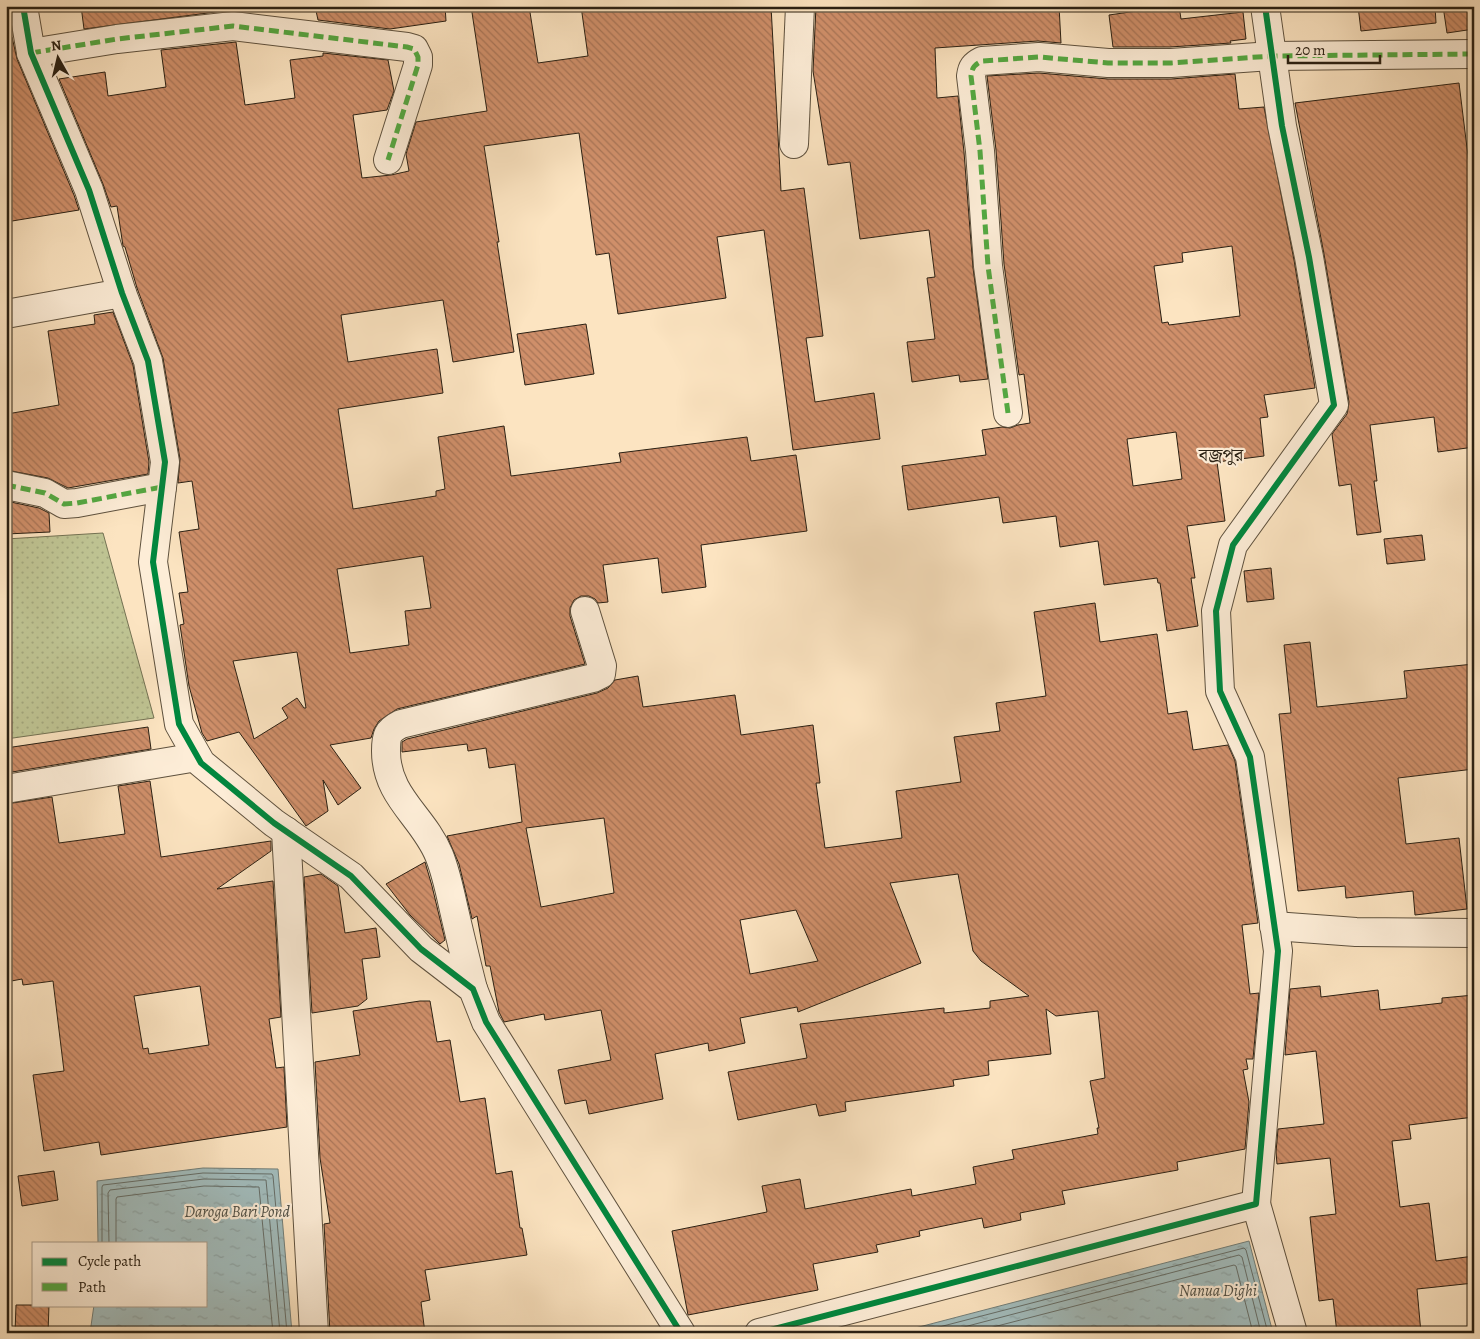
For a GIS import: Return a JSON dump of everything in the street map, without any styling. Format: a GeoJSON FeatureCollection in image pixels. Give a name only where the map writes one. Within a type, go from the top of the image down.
{"type":"FeatureCollection","features":[{"type":"Feature","properties":{"kind":"street"},"geometry":{"type":"LineString","coordinates":[[23,6],[31,53],[89,190],[122,293],[148,361],[165,462],[153,562],[179,724],[201,763],[274,823],[351,876],[421,949],[473,988]]}},
{"type":"Feature","properties":{"kind":"street"},"geometry":{"type":"LineString","coordinates":[[794,144],[800,6]]}},
{"type":"Feature","properties":{"kind":"street"},"geometry":{"type":"LineString","coordinates":[[1265,6],[1282,126],[1310,257],[1334,405],[1234,545],[1216,611],[1220,691],[1250,756],[1278,952],[1256,1204],[1293,1333]]}},
{"type":"Feature","properties":{"kind":"street"},"geometry":{"type":"LineString","coordinates":[[31,53],[117,38],[233,26],[414,49],[418,57],[418,65],[388,160]]}},
{"type":"Feature","properties":{"kind":"street"},"geometry":{"type":"LineString","coordinates":[[1008,413],[988,266],[980,151],[971,76],[972,68],[975,64],[982,61],[1039,57],[1108,63],[1172,63],[1272,56],[1474,54]]}},
{"type":"Feature","properties":{"kind":"street"},"geometry":{"type":"LineString","coordinates":[[6,314],[122,293]]}},
{"type":"Feature","properties":{"kind":"street"},"geometry":{"type":"LineString","coordinates":[[6,485],[40,491],[64,504],[162,487]]}},
{"type":"Feature","properties":{"kind":"street"},"geometry":{"type":"LineString","coordinates":[[585,611],[602,666],[601,674],[593,678],[401,724],[391,729],[386,739],[387,769],[394,787],[439,854],[449,886],[473,988],[486,1022],[681,1333]]}},
{"type":"Feature","properties":{"kind":"street"},"geometry":{"type":"LineString","coordinates":[[6,789],[197,756]]}},
{"type":"Feature","properties":{"kind":"street"},"geometry":{"type":"LineString","coordinates":[[286,832],[314,1333]]}},
{"type":"Feature","properties":{"kind":"street"},"geometry":{"type":"LineString","coordinates":[[1274,926],[1356,932],[1474,933]]}},
{"type":"Feature","properties":{"kind":"street"},"geometry":{"type":"LineString","coordinates":[[759,1333],[1256,1204]]}},
{"type":"Feature","properties":{"kind":"green space"},"geometry":{"type":"Polygon","coordinates":[[[103,533],[154,718],[6,739],[6,539],[103,533]]]}},
{"type":"Feature","properties":{"kind":"water","name":"Daroga Bari Pond"},"geometry":{"type":"Polygon","coordinates":[[[203,1168],[278,1169],[292,1333],[90,1333],[94,1306],[208,1306],[208,1242],[98,1242],[97,1181],[203,1168]]]}},
{"type":"Feature","properties":{"kind":"water","name":"Nanua Dighi"},"geometry":{"type":"Polygon","coordinates":[[[1249,1241],[1273,1333],[896,1333],[1249,1241]]]}},
{"type":"Feature","properties":{"kind":"building"},"geometry":{"type":"Polygon","coordinates":[[[81,6],[230,6],[231,10],[84,29],[81,6]]]}},
{"type":"Feature","properties":{"kind":"building"},"geometry":{"type":"Polygon","coordinates":[[[315,6],[445,6],[446,21],[390,29],[318,20],[315,6]]]}},
{"type":"Feature","properties":{"kind":"building"},"geometry":{"type":"Polygon","coordinates":[[[471,6],[529,6],[538,63],[588,56],[581,6],[771,6],[781,191],[804,188],[823,336],[806,338],[815,402],[874,393],[880,439],[793,450],[764,230],[717,237],[726,298],[618,314],[609,253],[596,255],[579,133],[484,146],[514,352],[453,362],[443,300],[341,315],[348,362],[437,349],[443,393],[338,409],[353,509],[436,496],[436,491],[445,489],[438,437],[504,426],[511,476],[621,462],[619,453],[747,437],[751,461],[796,455],[807,531],[701,545],[706,587],[662,593],[658,558],[603,565],[608,602],[598,603],[589,596],[581,596],[574,600],[570,608],[570,616],[585,664],[397,709],[379,721],[371,738],[330,745],[361,788],[338,805],[323,780],[328,811],[306,826],[239,732],[207,741],[202,733],[189,686],[180,625],[184,624],[179,593],[188,592],[179,532],[199,529],[192,481],[178,483],[180,459],[163,358],[137,288],[125,247],[123,246],[117,206],[111,207],[59,79],[105,72],[108,96],[166,87],[161,50],[236,42],[245,105],[295,98],[290,60],[323,56],[323,53],[388,60],[394,91],[387,110],[353,115],[362,178],[409,171],[406,154],[416,122],[487,111],[471,6]],[[423,556],[337,569],[350,653],[409,645],[405,611],[431,608],[423,556]],[[297,652],[233,661],[254,739],[288,718],[282,708],[297,698],[306,708],[297,652]]]}},
{"type":"Feature","properties":{"kind":"building"},"geometry":{"type":"Polygon","coordinates":[[[816,6],[1059,6],[1061,43],[1038,41],[935,48],[937,98],[958,96],[973,268],[988,379],[960,382],[959,375],[912,382],[907,342],[935,339],[927,278],[935,277],[929,230],[860,239],[850,162],[828,165],[813,71],[816,6]]]}},
{"type":"Feature","properties":{"kind":"building"},"geometry":{"type":"Polygon","coordinates":[[[1179,6],[1181,19],[1243,12],[1246,39],[1230,41],[1231,43],[1170,47],[1113,47],[1109,15],[1179,6]]]}},
{"type":"Feature","properties":{"kind":"building"},"geometry":{"type":"Polygon","coordinates":[[[1358,6],[1435,6],[1436,23],[1361,31],[1358,6]]]}},
{"type":"Feature","properties":{"kind":"building"},"geometry":{"type":"Polygon","coordinates":[[[1443,6],[1474,6],[1474,29],[1447,33],[1443,6]]]}},
{"type":"Feature","properties":{"kind":"building"},"geometry":{"type":"Polygon","coordinates":[[[6,37],[12,37],[17,59],[79,210],[6,222],[6,37]]]}},
{"type":"Feature","properties":{"kind":"building"},"geometry":{"type":"Polygon","coordinates":[[[1039,73],[1108,79],[1171,79],[1235,74],[1239,109],[1264,107],[1294,260],[1315,388],[1264,395],[1268,417],[1260,418],[1264,456],[1217,462],[1225,521],[1187,526],[1195,578],[1191,578],[1198,626],[1167,631],[1160,583],[1158,583],[1157,578],[1104,585],[1098,541],[1060,547],[1056,516],[1003,523],[999,497],[908,510],[902,466],[986,455],[982,430],[1002,427],[1010,428],[1030,423],[1024,374],[1019,375],[1004,264],[996,150],[987,76],[1039,73]],[[1232,246],[1182,253],[1183,262],[1154,266],[1162,323],[1168,322],[1169,325],[1240,316],[1232,246]],[[1176,432],[1127,439],[1133,486],[1182,479],[1176,432]]]}},
{"type":"Feature","properties":{"kind":"building"},"geometry":{"type":"Polygon","coordinates":[[[1459,83],[1474,205],[1474,447],[1438,452],[1434,417],[1370,425],[1377,481],[1374,481],[1381,532],[1357,535],[1351,484],[1339,486],[1332,434],[1347,414],[1349,402],[1324,254],[1295,103],[1459,83]]]}},
{"type":"Feature","properties":{"kind":"building"},"geometry":{"type":"Polygon","coordinates":[[[113,312],[133,365],[149,462],[148,474],[68,488],[48,478],[6,470],[6,440],[11,439],[7,414],[59,405],[48,331],[95,324],[94,315],[113,312]]]}},
{"type":"Feature","properties":{"kind":"building"},"geometry":{"type":"Polygon","coordinates":[[[586,324],[594,374],[525,385],[517,334],[586,324]]]}},
{"type":"Feature","properties":{"kind":"building"},"geometry":{"type":"Polygon","coordinates":[[[6,501],[39,508],[49,513],[50,532],[6,534],[6,501]]]}},
{"type":"Feature","properties":{"kind":"building"},"geometry":{"type":"Polygon","coordinates":[[[1422,535],[1425,560],[1387,564],[1384,539],[1422,535]]]}},
{"type":"Feature","properties":{"kind":"building"},"geometry":{"type":"Polygon","coordinates":[[[1271,568],[1274,599],[1247,602],[1244,571],[1271,568]]]}},
{"type":"Feature","properties":{"kind":"building"},"geometry":{"type":"Polygon","coordinates":[[[1095,603],[1100,642],[1157,634],[1168,714],[1187,711],[1193,750],[1228,745],[1235,761],[1258,923],[1242,925],[1250,994],[1259,993],[1253,1059],[1246,1059],[1248,1069],[1243,1070],[1249,1102],[1245,1149],[1177,1162],[1178,1170],[1062,1191],[1065,1204],[1020,1213],[1021,1220],[984,1228],[982,1218],[919,1231],[920,1236],[876,1245],[878,1252],[813,1264],[818,1290],[688,1315],[672,1231],[767,1212],[762,1186],[800,1179],[805,1209],[911,1189],[912,1196],[976,1184],[973,1167],[1014,1159],[1012,1150],[1098,1134],[1097,1128],[1099,1128],[1090,1081],[1105,1078],[1098,1011],[1056,1016],[1046,1009],[1051,1054],[988,1061],[989,1075],[953,1080],[954,1086],[845,1102],[846,1111],[819,1116],[816,1104],[738,1120],[728,1072],[807,1058],[800,1024],[944,1008],[944,1013],[990,1008],[990,1001],[1029,996],[981,961],[973,951],[958,874],[890,883],[921,963],[798,1012],[797,1007],[740,1018],[745,1043],[709,1051],[708,1043],[655,1054],[663,1099],[589,1114],[586,1100],[565,1104],[558,1070],[611,1060],[601,1010],[545,1020],[544,1014],[504,1022],[499,1012],[490,966],[486,966],[477,916],[472,919],[459,864],[447,836],[522,822],[515,764],[489,768],[486,748],[468,751],[467,744],[402,752],[402,742],[407,739],[597,693],[608,688],[615,680],[638,676],[643,707],[735,695],[741,735],[813,725],[820,783],[816,783],[825,848],[902,838],[896,791],[961,782],[954,737],[1000,731],[996,703],[1046,696],[1034,612],[1095,603]],[[604,818],[526,828],[541,907],[614,893],[604,818]],[[796,910],[740,920],[750,974],[818,961],[796,910]]]}},
{"type":"Feature","properties":{"kind":"building"},"geometry":{"type":"Polygon","coordinates":[[[1310,642],[1317,707],[1407,698],[1404,671],[1474,664],[1474,769],[1398,778],[1406,844],[1459,838],[1467,909],[1415,915],[1413,891],[1346,898],[1345,886],[1298,891],[1279,714],[1291,713],[1284,645],[1310,642]]]}},
{"type":"Feature","properties":{"kind":"building"},"geometry":{"type":"Polygon","coordinates":[[[148,727],[151,749],[6,773],[6,748],[148,727]]]}},
{"type":"Feature","properties":{"kind":"building"},"geometry":{"type":"Polygon","coordinates":[[[150,781],[161,857],[271,841],[271,851],[217,889],[273,881],[281,1017],[269,1019],[276,1068],[284,1067],[287,1127],[101,1155],[99,1142],[44,1151],[33,1075],[64,1071],[53,981],[23,985],[22,979],[6,982],[6,804],[52,797],[59,843],[125,834],[118,786],[150,781]],[[200,986],[134,996],[143,1049],[148,1048],[149,1054],[209,1045],[200,986]]]}},
{"type":"Feature","properties":{"kind":"building"},"geometry":{"type":"Polygon","coordinates":[[[425,862],[445,940],[440,944],[410,915],[386,884],[425,862]]]}},
{"type":"Feature","properties":{"kind":"building"},"geometry":{"type":"Polygon","coordinates":[[[321,874],[338,886],[345,933],[376,928],[380,957],[362,959],[367,999],[358,1006],[312,1013],[304,877],[321,874]]]}},
{"type":"Feature","properties":{"kind":"building"},"geometry":{"type":"Polygon","coordinates":[[[1320,986],[1321,997],[1378,990],[1380,1010],[1442,1003],[1442,998],[1474,995],[1474,1117],[1409,1125],[1411,1139],[1392,1141],[1400,1207],[1429,1203],[1436,1261],[1474,1256],[1474,1283],[1417,1289],[1421,1333],[1337,1333],[1333,1299],[1319,1301],[1310,1217],[1336,1214],[1330,1158],[1277,1164],[1278,1129],[1324,1124],[1316,1051],[1285,1055],[1290,989],[1320,986]]]}},
{"type":"Feature","properties":{"kind":"building"},"geometry":{"type":"Polygon","coordinates":[[[430,1001],[437,1042],[450,1040],[460,1102],[485,1098],[496,1174],[512,1171],[520,1228],[522,1228],[527,1255],[425,1270],[430,1300],[421,1302],[425,1333],[330,1333],[324,1224],[330,1223],[320,1158],[315,1062],[360,1055],[353,1011],[430,1001]]]}},
{"type":"Feature","properties":{"kind":"building"},"geometry":{"type":"Polygon","coordinates":[[[54,1171],[58,1200],[22,1206],[18,1176],[54,1171]]]}},
{"type":"Feature","properties":{"kind":"building"},"geometry":{"type":"Polygon","coordinates":[[[16,1305],[49,1306],[48,1333],[15,1333],[16,1305]]]}},
{"type":"Feature","properties":{"kind":"marked path"},"geometry":{"type":"LineString","coordinates":[[31,53],[117,39],[233,26],[414,49],[418,57],[418,65],[388,160]]}},
{"type":"Feature","properties":{"kind":"marked path"},"geometry":{"type":"LineString","coordinates":[[1008,413],[988,266],[980,151],[971,76],[977,64],[982,61],[1039,57],[1108,63],[1171,63],[1272,56],[1474,54]]}},
{"type":"Feature","properties":{"kind":"marked path"},"geometry":{"type":"LineString","coordinates":[[6,485],[45,493],[64,504],[162,487]]}},
{"type":"Feature","properties":{"kind":"cycle path"},"geometry":{"type":"LineString","coordinates":[[23,6],[31,53],[89,190],[122,293],[148,361],[165,462],[153,562],[179,724],[201,763],[274,823],[351,876],[421,949],[473,989],[486,1022],[681,1333]]}},
{"type":"Feature","properties":{"kind":"cycle path"},"geometry":{"type":"LineString","coordinates":[[759,1333],[1256,1204],[1278,951],[1250,757],[1220,691],[1216,611],[1233,545],[1334,405],[1309,257],[1282,126],[1265,6]]}},
{"type":"Feature","properties":{"kind":"district","name":"বজ্রপুর"},"geometry":{"type":"Point","coordinates":[1221,455]}}]}
